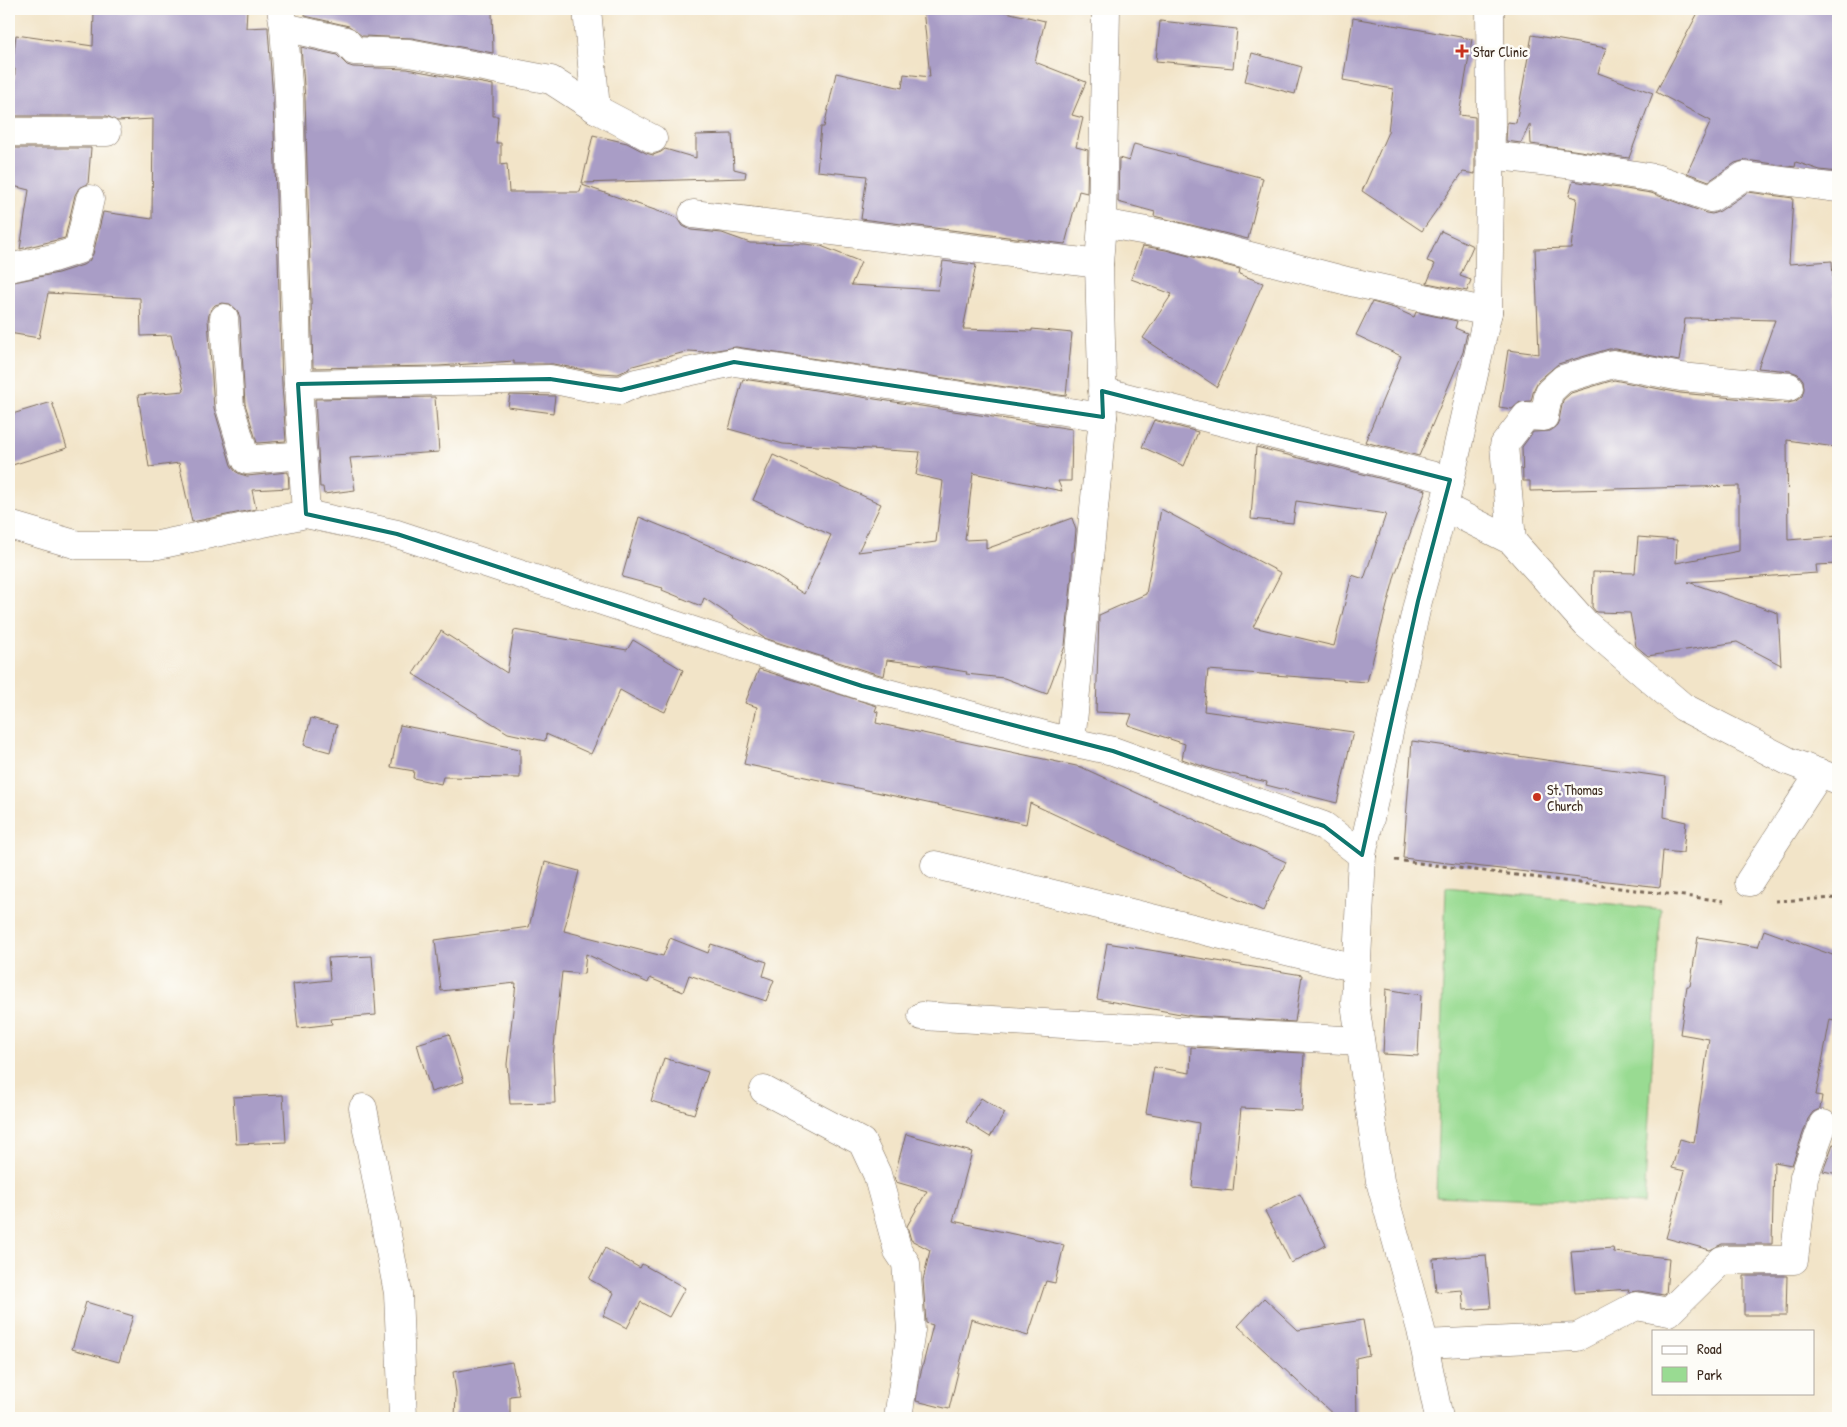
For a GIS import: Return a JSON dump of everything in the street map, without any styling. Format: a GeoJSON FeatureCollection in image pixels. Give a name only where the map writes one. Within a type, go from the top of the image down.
{"type":"FeatureCollection","features":[{"type":"Feature","properties":{"kind":"street"},"geometry":{"type":"LineString","coordinates":[[587,9],[596,109]]}},
{"type":"Feature","properties":{"kind":"street"},"geometry":{"type":"LineString","coordinates":[[1071,742],[1102,404],[1099,264],[1102,223],[1106,9]]}},
{"type":"Feature","properties":{"kind":"street"},"geometry":{"type":"LineString","coordinates":[[1439,1418],[1424,1344],[1380,1181],[1355,1003],[1356,968],[1362,856],[1418,601],[1444,507],[1488,312],[1490,9]]}},
{"type":"Feature","properties":{"kind":"street"},"geometry":{"type":"LineString","coordinates":[[306,514],[298,384],[289,99],[282,18],[346,41],[354,51],[409,53],[551,80],[596,109],[653,139]]}},
{"type":"Feature","properties":{"kind":"street"},"geometry":{"type":"LineString","coordinates":[[9,132],[107,132]]}},
{"type":"Feature","properties":{"kind":"street"},"geometry":{"type":"LineString","coordinates":[[1490,155],[1566,164],[1655,178],[1711,198],[1744,176],[1838,188]]}},
{"type":"Feature","properties":{"kind":"street"},"geometry":{"type":"LineString","coordinates":[[9,268],[78,250],[90,199]]}},
{"type":"Feature","properties":{"kind":"street"},"geometry":{"type":"LineString","coordinates":[[693,214],[1099,264]]}},
{"type":"Feature","properties":{"kind":"street"},"geometry":{"type":"LineString","coordinates":[[1102,223],[1169,235],[1351,282],[1488,312]]}},
{"type":"Feature","properties":{"kind":"street"},"geometry":{"type":"LineString","coordinates":[[224,318],[230,407],[246,460],[303,455]]}},
{"type":"Feature","properties":{"kind":"street"},"geometry":{"type":"LineString","coordinates":[[298,384],[550,379],[598,389],[621,390],[636,383],[734,362],[1102,404],[1450,480]]}},
{"type":"Feature","properties":{"kind":"street"},"geometry":{"type":"LineString","coordinates":[[1512,541],[1504,445],[1526,416],[1544,417],[1549,392],[1563,378],[1613,364],[1682,377],[1789,387]]}},
{"type":"Feature","properties":{"kind":"street"},"geometry":{"type":"LineString","coordinates":[[1444,507],[1512,541],[1586,624],[1683,706],[1788,761],[1829,776],[1749,882]]}},
{"type":"Feature","properties":{"kind":"street"},"geometry":{"type":"LineString","coordinates":[[9,525],[78,545],[158,545],[306,514],[397,534],[862,686],[1071,742],[1113,751],[1324,826],[1362,856]]}},
{"type":"Feature","properties":{"kind":"street"},"geometry":{"type":"LineString","coordinates":[[935,865],[1356,968]]}},
{"type":"Feature","properties":{"kind":"street"},"geometry":{"type":"LineString","coordinates":[[922,1016],[1360,1041]]}},
{"type":"Feature","properties":{"kind":"street"},"geometry":{"type":"LineString","coordinates":[[764,1090],[862,1142],[877,1174],[898,1251],[906,1263],[911,1330],[898,1418]]}},
{"type":"Feature","properties":{"kind":"street"},"geometry":{"type":"LineString","coordinates":[[364,1108],[398,1293],[403,1418]]}},
{"type":"Feature","properties":{"kind":"street"},"geometry":{"type":"LineString","coordinates":[[1424,1344],[1577,1337],[1636,1306],[1669,1312],[1722,1260],[1794,1260],[1804,1177],[1823,1124]]}},
{"type":"Feature","properties":{"kind":"path"},"geometry":{"type":"LineString","coordinates":[[1362,856],[1730,902]]}},
{"type":"Feature","properties":{"kind":"path"},"geometry":{"type":"LineString","coordinates":[[1769,901],[1838,898]]}},
{"type":"Feature","properties":{"kind":"highlighted area"},"geometry":{"type":"Polygon","coordinates":[[[734,362],[1103,417],[1102,391],[1450,480],[1418,601],[1362,855],[1324,826],[1113,751],[862,686],[397,534],[306,514],[298,384],[550,379],[621,390],[734,362]]]}},
{"type":"Feature","properties":{"kind":"green space"},"geometry":{"type":"Polygon","coordinates":[[[1446,887],[1661,909],[1644,1204],[1436,1196],[1446,887]]]}},
{"type":"Feature","properties":{"kind":"building"},"geometry":{"type":"Polygon","coordinates":[[[125,9],[247,9],[246,28],[268,27],[273,100],[282,385],[286,441],[257,443],[245,404],[240,317],[237,310],[230,304],[222,303],[215,305],[210,311],[208,319],[214,408],[231,465],[235,471],[247,476],[288,472],[289,488],[252,490],[256,509],[192,522],[179,463],[149,467],[138,395],[184,391],[171,335],[141,336],[140,298],[48,293],[39,338],[9,333],[9,283],[58,273],[83,265],[89,261],[93,254],[103,212],[152,219],[153,119],[117,121],[107,116],[12,116],[15,69],[12,68],[16,35],[93,46],[94,12],[125,13],[125,9]]]}},
{"type":"Feature","properties":{"kind":"building"},"geometry":{"type":"Polygon","coordinates":[[[305,9],[492,9],[493,53],[412,38],[362,36],[349,26],[305,16],[305,9]]]}},
{"type":"Feature","properties":{"kind":"building"},"geometry":{"type":"Polygon","coordinates":[[[923,9],[993,9],[1045,21],[1035,62],[1086,82],[1072,115],[1083,118],[1076,147],[1088,150],[1087,193],[1079,191],[1065,244],[861,219],[867,176],[817,171],[821,127],[824,127],[836,73],[902,88],[904,74],[930,77],[923,9]]]}},
{"type":"Feature","properties":{"kind":"building"},"geometry":{"type":"Polygon","coordinates":[[[1700,9],[1838,9],[1838,172],[1820,170],[1796,162],[1795,167],[1746,160],[1735,163],[1709,181],[1687,173],[1711,121],[1656,92],[1700,9]]]}},
{"type":"Feature","properties":{"kind":"building"},"geometry":{"type":"Polygon","coordinates":[[[1353,18],[1472,39],[1459,115],[1475,117],[1475,174],[1463,172],[1422,231],[1362,191],[1388,132],[1393,89],[1343,80],[1353,18]]]}},
{"type":"Feature","properties":{"kind":"building"},"geometry":{"type":"Polygon","coordinates":[[[1160,21],[1237,29],[1233,68],[1156,61],[1160,21]]]}},
{"type":"Feature","properties":{"kind":"building"},"geometry":{"type":"Polygon","coordinates":[[[1532,35],[1606,48],[1598,73],[1653,93],[1629,158],[1531,144],[1530,124],[1521,143],[1506,141],[1507,122],[1516,123],[1532,35]]]}},
{"type":"Feature","properties":{"kind":"building"},"geometry":{"type":"Polygon","coordinates":[[[301,47],[337,55],[347,65],[353,67],[407,69],[493,85],[493,116],[498,116],[496,143],[501,143],[501,165],[507,164],[509,192],[580,192],[582,185],[678,218],[683,226],[691,230],[722,233],[750,243],[821,246],[861,262],[851,285],[938,290],[943,261],[976,265],[963,329],[1032,331],[1032,329],[1072,333],[1066,396],[736,347],[704,352],[689,351],[629,367],[629,369],[618,374],[600,373],[553,364],[514,364],[514,361],[439,366],[313,368],[305,98],[301,47]]]}},
{"type":"Feature","properties":{"kind":"building"},"geometry":{"type":"Polygon","coordinates":[[[1252,53],[1302,67],[1295,94],[1245,81],[1252,53]]]}},
{"type":"Feature","properties":{"kind":"building"},"geometry":{"type":"Polygon","coordinates":[[[732,134],[734,169],[746,172],[745,178],[582,183],[593,135],[627,143],[653,155],[665,149],[696,158],[696,135],[732,134]]]}},
{"type":"Feature","properties":{"kind":"building"},"geometry":{"type":"Polygon","coordinates":[[[1134,144],[1263,178],[1248,239],[1154,216],[1155,212],[1118,202],[1119,158],[1129,161],[1134,144]]]}},
{"type":"Feature","properties":{"kind":"building"},"geometry":{"type":"Polygon","coordinates":[[[9,148],[91,148],[88,184],[79,188],[75,195],[65,238],[20,249],[29,190],[9,185],[9,148]]]}},
{"type":"Feature","properties":{"kind":"building"},"geometry":{"type":"Polygon","coordinates":[[[1573,181],[1651,193],[1712,214],[1720,211],[1748,192],[1793,198],[1789,264],[1832,261],[1836,328],[1838,328],[1838,420],[1835,447],[1787,440],[1788,540],[1838,536],[1838,564],[1816,565],[1817,573],[1688,582],[1778,613],[1781,665],[1737,642],[1648,656],[1636,646],[1630,613],[1596,612],[1592,607],[1593,572],[1635,573],[1638,537],[1677,540],[1676,563],[1739,551],[1739,486],[1530,491],[1530,481],[1523,481],[1522,447],[1533,432],[1550,431],[1556,427],[1563,400],[1571,393],[1614,380],[1680,393],[1788,403],[1796,401],[1802,396],[1804,389],[1803,380],[1798,374],[1790,371],[1758,368],[1775,320],[1691,318],[1685,319],[1679,361],[1609,349],[1558,364],[1538,381],[1531,401],[1520,402],[1512,409],[1499,407],[1508,350],[1539,354],[1535,249],[1571,248],[1577,198],[1569,196],[1573,181]]]}},
{"type":"Feature","properties":{"kind":"building"},"geometry":{"type":"Polygon","coordinates":[[[1441,231],[1473,246],[1460,276],[1471,280],[1467,291],[1427,283],[1435,264],[1427,261],[1441,231]]]}},
{"type":"Feature","properties":{"kind":"building"},"geometry":{"type":"Polygon","coordinates":[[[1143,246],[1240,269],[1239,274],[1263,283],[1217,387],[1143,338],[1172,294],[1131,279],[1143,246]]]}},
{"type":"Feature","properties":{"kind":"building"},"geometry":{"type":"Polygon","coordinates":[[[1372,302],[1394,308],[1414,317],[1416,312],[1457,321],[1455,328],[1467,333],[1463,352],[1419,456],[1365,442],[1401,356],[1356,335],[1372,302]]]}},
{"type":"Feature","properties":{"kind":"building"},"geometry":{"type":"Polygon","coordinates":[[[743,379],[1072,429],[1071,481],[1058,481],[1062,491],[973,473],[965,540],[986,539],[986,549],[1072,518],[1076,530],[1074,551],[1072,552],[1072,574],[1065,646],[1047,694],[1004,678],[966,674],[967,672],[887,660],[884,676],[764,638],[704,598],[701,606],[662,590],[663,588],[622,577],[639,517],[762,567],[804,594],[831,535],[753,500],[773,455],[881,504],[858,552],[936,542],[943,481],[916,475],[920,452],[783,444],[729,429],[743,379]]]}},
{"type":"Feature","properties":{"kind":"building"},"geometry":{"type":"Polygon","coordinates":[[[510,395],[555,396],[553,413],[508,407],[510,395]]]}},
{"type":"Feature","properties":{"kind":"building"},"geometry":{"type":"Polygon","coordinates":[[[435,397],[439,452],[350,458],[355,490],[324,494],[323,487],[320,487],[315,399],[435,397]]]}},
{"type":"Feature","properties":{"kind":"building"},"geometry":{"type":"Polygon","coordinates":[[[52,402],[67,448],[9,466],[9,415],[52,402]]]}},
{"type":"Feature","properties":{"kind":"building"},"geometry":{"type":"Polygon","coordinates":[[[1154,420],[1198,432],[1184,466],[1142,447],[1154,420]]]}},
{"type":"Feature","properties":{"kind":"building"},"geometry":{"type":"Polygon","coordinates":[[[1256,447],[1426,490],[1395,575],[1367,682],[1208,670],[1204,711],[1353,732],[1337,803],[1266,785],[1267,782],[1214,770],[1182,759],[1185,744],[1128,725],[1132,714],[1096,712],[1099,615],[1146,594],[1161,509],[1281,573],[1253,627],[1334,646],[1352,575],[1364,579],[1386,514],[1296,501],[1293,523],[1251,519],[1256,447]]]}},
{"type":"Feature","properties":{"kind":"building"},"geometry":{"type":"Polygon","coordinates":[[[514,630],[627,650],[633,640],[683,670],[665,712],[620,690],[591,754],[546,734],[545,741],[508,733],[413,674],[441,631],[507,673],[514,630]]]}},
{"type":"Feature","properties":{"kind":"building"},"geometry":{"type":"Polygon","coordinates":[[[759,669],[877,706],[875,711],[878,712],[876,723],[1081,767],[1286,862],[1263,911],[1030,803],[1026,824],[744,764],[757,707],[745,703],[759,669]]]}},
{"type":"Feature","properties":{"kind":"building"},"geometry":{"type":"Polygon","coordinates":[[[311,718],[337,725],[330,752],[304,745],[311,718]]]}},
{"type":"Feature","properties":{"kind":"building"},"geometry":{"type":"Polygon","coordinates":[[[400,725],[520,749],[520,778],[443,777],[441,784],[413,778],[414,771],[391,767],[400,725]]]}},
{"type":"Feature","properties":{"kind":"building","name":"St. Thomas Church"},"geometry":{"type":"Polygon","coordinates":[[[1412,741],[1666,777],[1664,817],[1686,822],[1683,853],[1663,851],[1660,887],[1403,858],[1412,741]]]}},
{"type":"Feature","properties":{"kind":"building"},"geometry":{"type":"Polygon","coordinates":[[[545,862],[579,871],[564,931],[663,956],[670,938],[708,953],[711,944],[767,962],[763,976],[774,980],[766,1001],[689,975],[683,992],[650,978],[648,983],[586,954],[584,974],[562,972],[553,1056],[555,1103],[510,1104],[507,1064],[516,983],[441,991],[435,940],[529,927],[545,862]]]}},
{"type":"Feature","properties":{"kind":"building"},"geometry":{"type":"Polygon","coordinates":[[[1764,930],[1838,957],[1838,1021],[1830,1019],[1816,1095],[1822,1096],[1820,1109],[1813,1112],[1808,1119],[1792,1165],[1774,1162],[1772,1244],[1722,1244],[1710,1250],[1666,1238],[1685,1171],[1672,1168],[1680,1139],[1694,1143],[1709,1039],[1680,1034],[1687,986],[1690,986],[1698,937],[1758,947],[1764,930]]]}},
{"type":"Feature","properties":{"kind":"building"},"geometry":{"type":"Polygon","coordinates":[[[1107,943],[1302,975],[1295,1022],[1192,1016],[1097,999],[1107,943]]]}},
{"type":"Feature","properties":{"kind":"building"},"geometry":{"type":"Polygon","coordinates":[[[372,956],[376,1015],[331,1019],[332,1024],[298,1028],[293,984],[330,980],[328,958],[372,956]]]}},
{"type":"Feature","properties":{"kind":"building"},"geometry":{"type":"Polygon","coordinates":[[[1386,989],[1421,995],[1418,1056],[1383,1054],[1386,989]]]}},
{"type":"Feature","properties":{"kind":"building"},"geometry":{"type":"Polygon","coordinates":[[[449,1034],[464,1082],[431,1092],[417,1044],[449,1034]]]}},
{"type":"Feature","properties":{"kind":"building"},"geometry":{"type":"Polygon","coordinates":[[[1191,1047],[1304,1053],[1302,1111],[1241,1108],[1233,1191],[1192,1187],[1199,1123],[1146,1113],[1154,1067],[1190,1073],[1191,1047]]]}},
{"type":"Feature","properties":{"kind":"building"},"geometry":{"type":"Polygon","coordinates":[[[664,1058],[708,1072],[694,1114],[651,1101],[664,1058]]]}},
{"type":"Feature","properties":{"kind":"building"},"geometry":{"type":"Polygon","coordinates":[[[283,1095],[286,1142],[236,1144],[233,1097],[283,1095]]]}},
{"type":"Feature","properties":{"kind":"building"},"geometry":{"type":"Polygon","coordinates":[[[981,1098],[1005,1113],[990,1137],[966,1122],[981,1098]]]}},
{"type":"Feature","properties":{"kind":"building"},"geometry":{"type":"Polygon","coordinates":[[[906,1134],[972,1152],[953,1221],[1064,1245],[1055,1283],[1046,1281],[1028,1336],[971,1319],[949,1409],[916,1401],[920,1376],[933,1325],[926,1323],[923,1280],[930,1250],[911,1240],[907,1226],[927,1191],[896,1182],[894,1177],[906,1134]]]}},
{"type":"Feature","properties":{"kind":"building"},"geometry":{"type":"Polygon","coordinates":[[[1833,1144],[1838,1145],[1838,1174],[1823,1171],[1833,1144]]]}},
{"type":"Feature","properties":{"kind":"building"},"geometry":{"type":"Polygon","coordinates":[[[1300,1194],[1326,1245],[1291,1263],[1265,1211],[1300,1194]]]}},
{"type":"Feature","properties":{"kind":"building"},"geometry":{"type":"Polygon","coordinates":[[[605,1248],[640,1268],[642,1264],[685,1288],[669,1317],[641,1302],[627,1328],[603,1316],[614,1293],[589,1279],[605,1248]]]}},
{"type":"Feature","properties":{"kind":"building"},"geometry":{"type":"Polygon","coordinates":[[[1613,1248],[1614,1252],[1669,1258],[1666,1294],[1639,1291],[1628,1292],[1629,1289],[1575,1293],[1571,1251],[1613,1248]]]}},
{"type":"Feature","properties":{"kind":"building"},"geometry":{"type":"Polygon","coordinates":[[[1486,1255],[1491,1308],[1464,1310],[1462,1290],[1436,1292],[1433,1259],[1486,1255]]]}},
{"type":"Feature","properties":{"kind":"building"},"geometry":{"type":"Polygon","coordinates":[[[1744,1276],[1787,1276],[1786,1315],[1744,1315],[1744,1276]]]}},
{"type":"Feature","properties":{"kind":"building"},"geometry":{"type":"Polygon","coordinates":[[[1264,1298],[1298,1330],[1363,1320],[1369,1355],[1356,1358],[1357,1418],[1337,1418],[1238,1326],[1264,1298]]]}},
{"type":"Feature","properties":{"kind":"building"},"geometry":{"type":"Polygon","coordinates":[[[86,1302],[133,1316],[119,1362],[72,1349],[86,1302]]]}},
{"type":"Feature","properties":{"kind":"building"},"geometry":{"type":"Polygon","coordinates":[[[512,1362],[519,1395],[510,1396],[510,1418],[455,1418],[456,1393],[453,1372],[512,1362]]]}},
{"type":"Feature","properties":{"kind":"place","name":"Star Clinic"},"geometry":{"type":"Point","coordinates":[1462,51]}},
{"type":"Feature","properties":{"kind":"place","name":"St. Thomas Church"},"geometry":{"type":"Point","coordinates":[1537,797]}}]}
